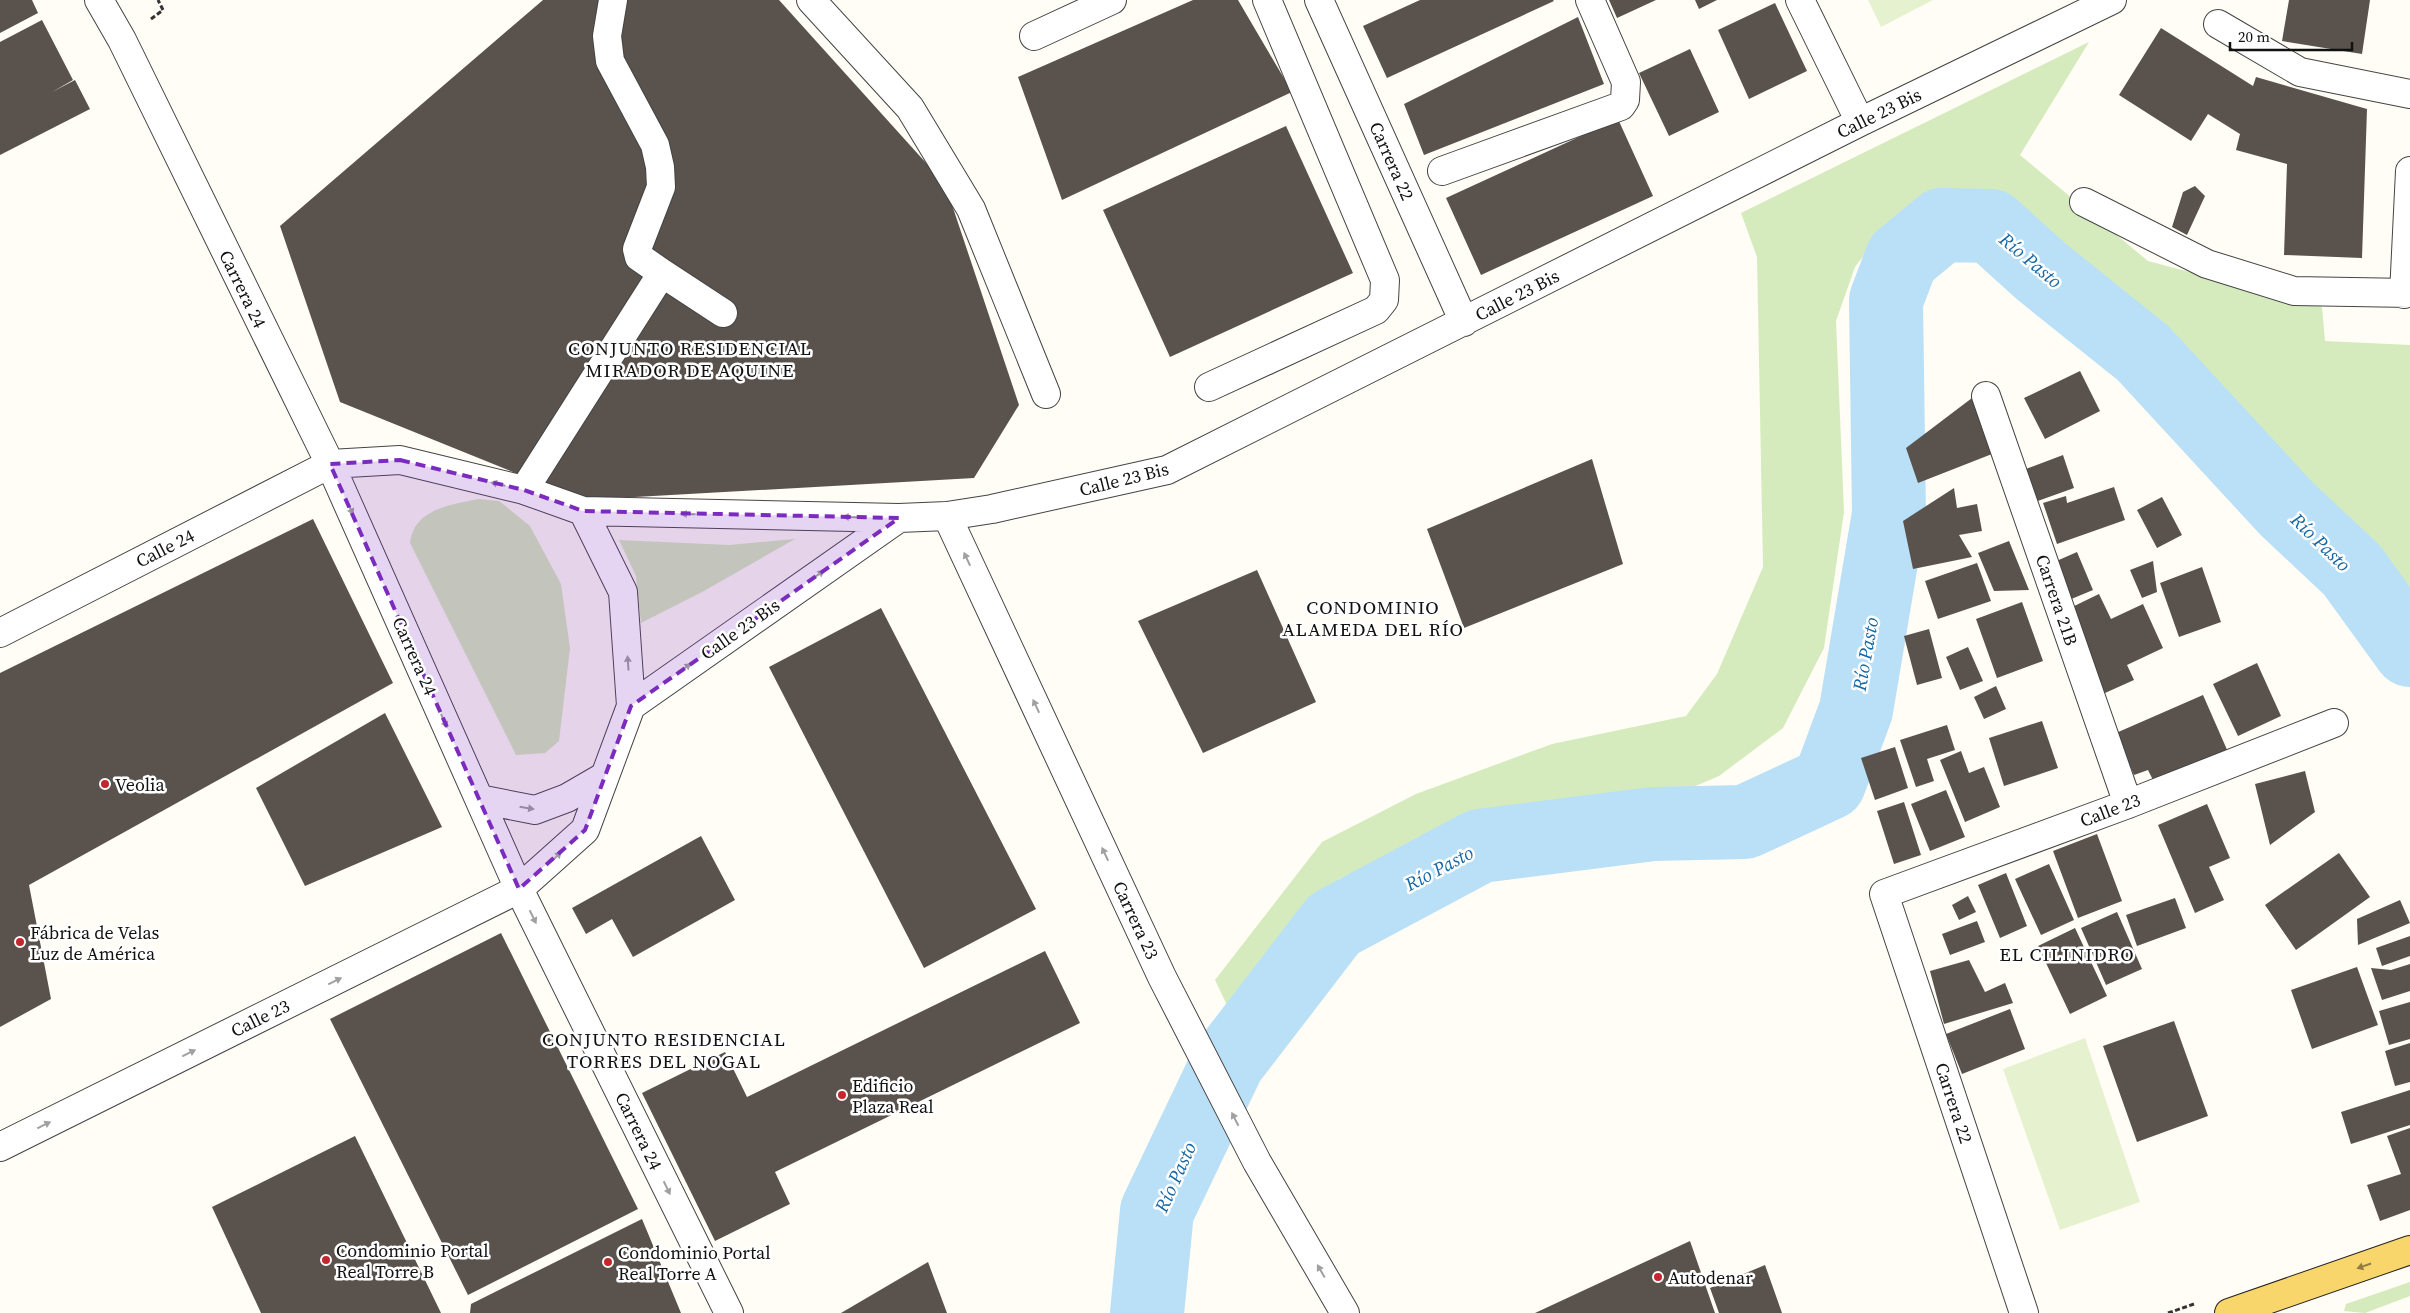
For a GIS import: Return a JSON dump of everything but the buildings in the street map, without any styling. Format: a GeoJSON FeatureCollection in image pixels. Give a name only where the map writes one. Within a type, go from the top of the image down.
{"type":"FeatureCollection","features":[{"type":"Feature","properties":{"kind":"main road"},"geometry":{"type":"LineString","coordinates":[[2241,1311],[2410,1250]]}},
{"type":"Feature","properties":{"kind":"street","name":"Carrera 24"},"geometry":{"type":"LineString","coordinates":[[98,0],[122,40],[330,464],[519,889],[730,1313]]}},
{"type":"Feature","properties":{"kind":"street"},"geometry":{"type":"LineString","coordinates":[[613,0],[608,36],[610,61],[655,145],[660,167],[661,187],[636,249],[639,257],[723,313]]}},
{"type":"Feature","properties":{"kind":"street"},"geometry":{"type":"LineString","coordinates":[[811,0],[910,108],[972,209],[1046,394]]}},
{"type":"Feature","properties":{"kind":"street"},"geometry":{"type":"LineString","coordinates":[[1034,36],[1112,0]]}},
{"type":"Feature","properties":{"kind":"street"},"geometry":{"type":"LineString","coordinates":[[1209,387],[1376,310],[1384,300],[1385,280],[1267,0]]}},
{"type":"Feature","properties":{"kind":"street","name":"Carrera 22"},"geometry":{"type":"LineString","coordinates":[[1319,0],[1464,322]]}},
{"type":"Feature","properties":{"kind":"street"},"geometry":{"type":"LineString","coordinates":[[1442,171],[1622,106],[1625,100],[1626,82],[1590,0]]}},
{"type":"Feature","properties":{"kind":"street"},"geometry":{"type":"LineString","coordinates":[[1800,0],[1860,122]]}},
{"type":"Feature","properties":{"kind":"street","name":"Calle 23 Bis"},"geometry":{"type":"LineString","coordinates":[[330,464],[400,460],[524,490],[583,511],[899,518],[947,516],[992,509],[1167,470],[1860,122],[2112,0]]}},
{"type":"Feature","properties":{"kind":"street"},"geometry":{"type":"LineString","coordinates":[[2218,24],[2300,72],[2410,94]]}},
{"type":"Feature","properties":{"kind":"street"},"geometry":{"type":"LineString","coordinates":[[2084,202],[2207,264],[2294,291],[2407,293],[2410,171]]}},
{"type":"Feature","properties":{"kind":"street"},"geometry":{"type":"LineString","coordinates":[[524,490],[662,273]]}},
{"type":"Feature","properties":{"kind":"street","name":"Carrera 21B"},"geometry":{"type":"LineString","coordinates":[[1986,396],[2128,804]]}},
{"type":"Feature","properties":{"kind":"street","name":"Calle 24"},"geometry":{"type":"LineString","coordinates":[[0,633],[330,464]]}},
{"type":"Feature","properties":{"kind":"street"},"geometry":{"type":"LineString","coordinates":[[583,511],[623,592],[631,706]]}},
{"type":"Feature","properties":{"kind":"street","name":"Carrera 23"},"geometry":{"type":"LineString","coordinates":[[947,516],[1162,977],[1257,1162],[1345,1313]]}},
{"type":"Feature","properties":{"kind":"street","name":"Calle 23 Bis"},"geometry":{"type":"LineString","coordinates":[[631,706],[899,518]]}},
{"type":"Feature","properties":{"kind":"street","name":"Calle 23"},"geometry":{"type":"LineString","coordinates":[[0,1147],[519,889],[585,830],[631,706]]}},
{"type":"Feature","properties":{"kind":"street","name":"Calle 23"},"geometry":{"type":"LineString","coordinates":[[1884,894],[2128,804],[2334,723]]}},
{"type":"Feature","properties":{"kind":"street"},"geometry":{"type":"LineString","coordinates":[[479,799],[534,810],[567,798],[605,776]]}},
{"type":"Feature","properties":{"kind":"street","name":"Carrera 22"},"geometry":{"type":"LineString","coordinates":[[1884,894],[2024,1313]]}},
{"type":"Feature","properties":{"kind":"highlighted area"},"geometry":{"type":"Polygon","coordinates":[[[400,460],[524,490],[583,511],[899,518],[631,706],[585,830],[519,889],[330,464],[400,460]]]}},
{"type":"Feature","properties":{"kind":"green space"},"geometry":{"type":"Polygon","coordinates":[[[1868,0],[1933,0],[1881,27],[1868,0]]]}},
{"type":"Feature","properties":{"kind":"green space"},"geometry":{"type":"Polygon","coordinates":[[[2089,42],[2020,155],[2148,261],[2322,307],[2325,341],[2410,345],[2410,604],[2320,518],[2154,346],[2023,237],[1984,214],[1934,197],[1885,228],[1855,267],[1836,321],[1844,512],[1824,648],[1783,728],[1719,776],[1665,799],[1533,811],[1401,852],[1339,879],[1237,1026],[1215,980],[1322,842],[1416,794],[1552,744],[1686,716],[1717,674],[1763,567],[1757,257],[1741,213],[2089,42]]]}},
{"type":"Feature","properties":{"kind":"green space"},"geometry":{"type":"Polygon","coordinates":[[[478,499],[499,501],[530,526],[561,584],[570,648],[559,741],[545,753],[516,755],[410,543],[418,523],[435,510],[478,499]]]}},
{"type":"Feature","properties":{"kind":"green space"},"geometry":{"type":"Polygon","coordinates":[[[795,539],[704,591],[641,623],[636,576],[619,540],[729,545],[795,539]]]}},
{"type":"Feature","properties":{"kind":"green space"},"geometry":{"type":"Polygon","coordinates":[[[2085,1038],[2140,1202],[2060,1230],[2003,1069],[2085,1038]]]}},
{"type":"Feature","properties":{"kind":"green space"},"geometry":{"type":"Polygon","coordinates":[[[2410,1282],[2410,1296],[2365,1313],[2344,1311],[2346,1304],[2410,1282]]]}},
{"type":"Feature","properties":{"kind":"waterway","name":"Río Pasto"},"geometry":{"type":"LineString","coordinates":[[1147,1313],[1157,1211],[1228,1062],[1334,924],[1480,846],[1653,824],[1745,822],[1829,783],[1856,710],[1889,514],[1886,300],[1902,258],[1942,225],[1991,226],[2042,272],[2143,353],[2286,508],[2352,570],[2410,650]]}},
{"type":"Feature","properties":{"kind":"place","name":"Veolia"},"geometry":{"type":"Point","coordinates":[105,784]}},
{"type":"Feature","properties":{"kind":"place","name":"Fábrica de Velas Luz de América"},"geometry":{"type":"Point","coordinates":[20,942]}},
{"type":"Feature","properties":{"kind":"place","name":"Edificio Plaza Real"},"geometry":{"type":"Point","coordinates":[842,1095]}},
{"type":"Feature","properties":{"kind":"place","name":"Condominio Portal Real Torre B"},"geometry":{"type":"Point","coordinates":[326,1260]}},
{"type":"Feature","properties":{"kind":"place","name":"Condominio Portal Real Torre A"},"geometry":{"type":"Point","coordinates":[608,1262]}},
{"type":"Feature","properties":{"kind":"place","name":"Autodenar"},"geometry":{"type":"Point","coordinates":[1658,1277]}},
{"type":"Feature","properties":{"kind":"district","name":"CONJUNTO RESIDENCIAL MIRADOR DE AQUINE"},"geometry":{"type":"Point","coordinates":[690,359]}},
{"type":"Feature","properties":{"kind":"district","name":"CONDOMINIO ALAMEDA DEL RÍO"},"geometry":{"type":"Point","coordinates":[1373,618]}},
{"type":"Feature","properties":{"kind":"district","name":"EL CILINIDRO"},"geometry":{"type":"Point","coordinates":[2067,954]}},
{"type":"Feature","properties":{"kind":"district","name":"CONJUNTO RESIDENCIAL TORRES DEL NOGAL"},"geometry":{"type":"Point","coordinates":[664,1050]}}]}
